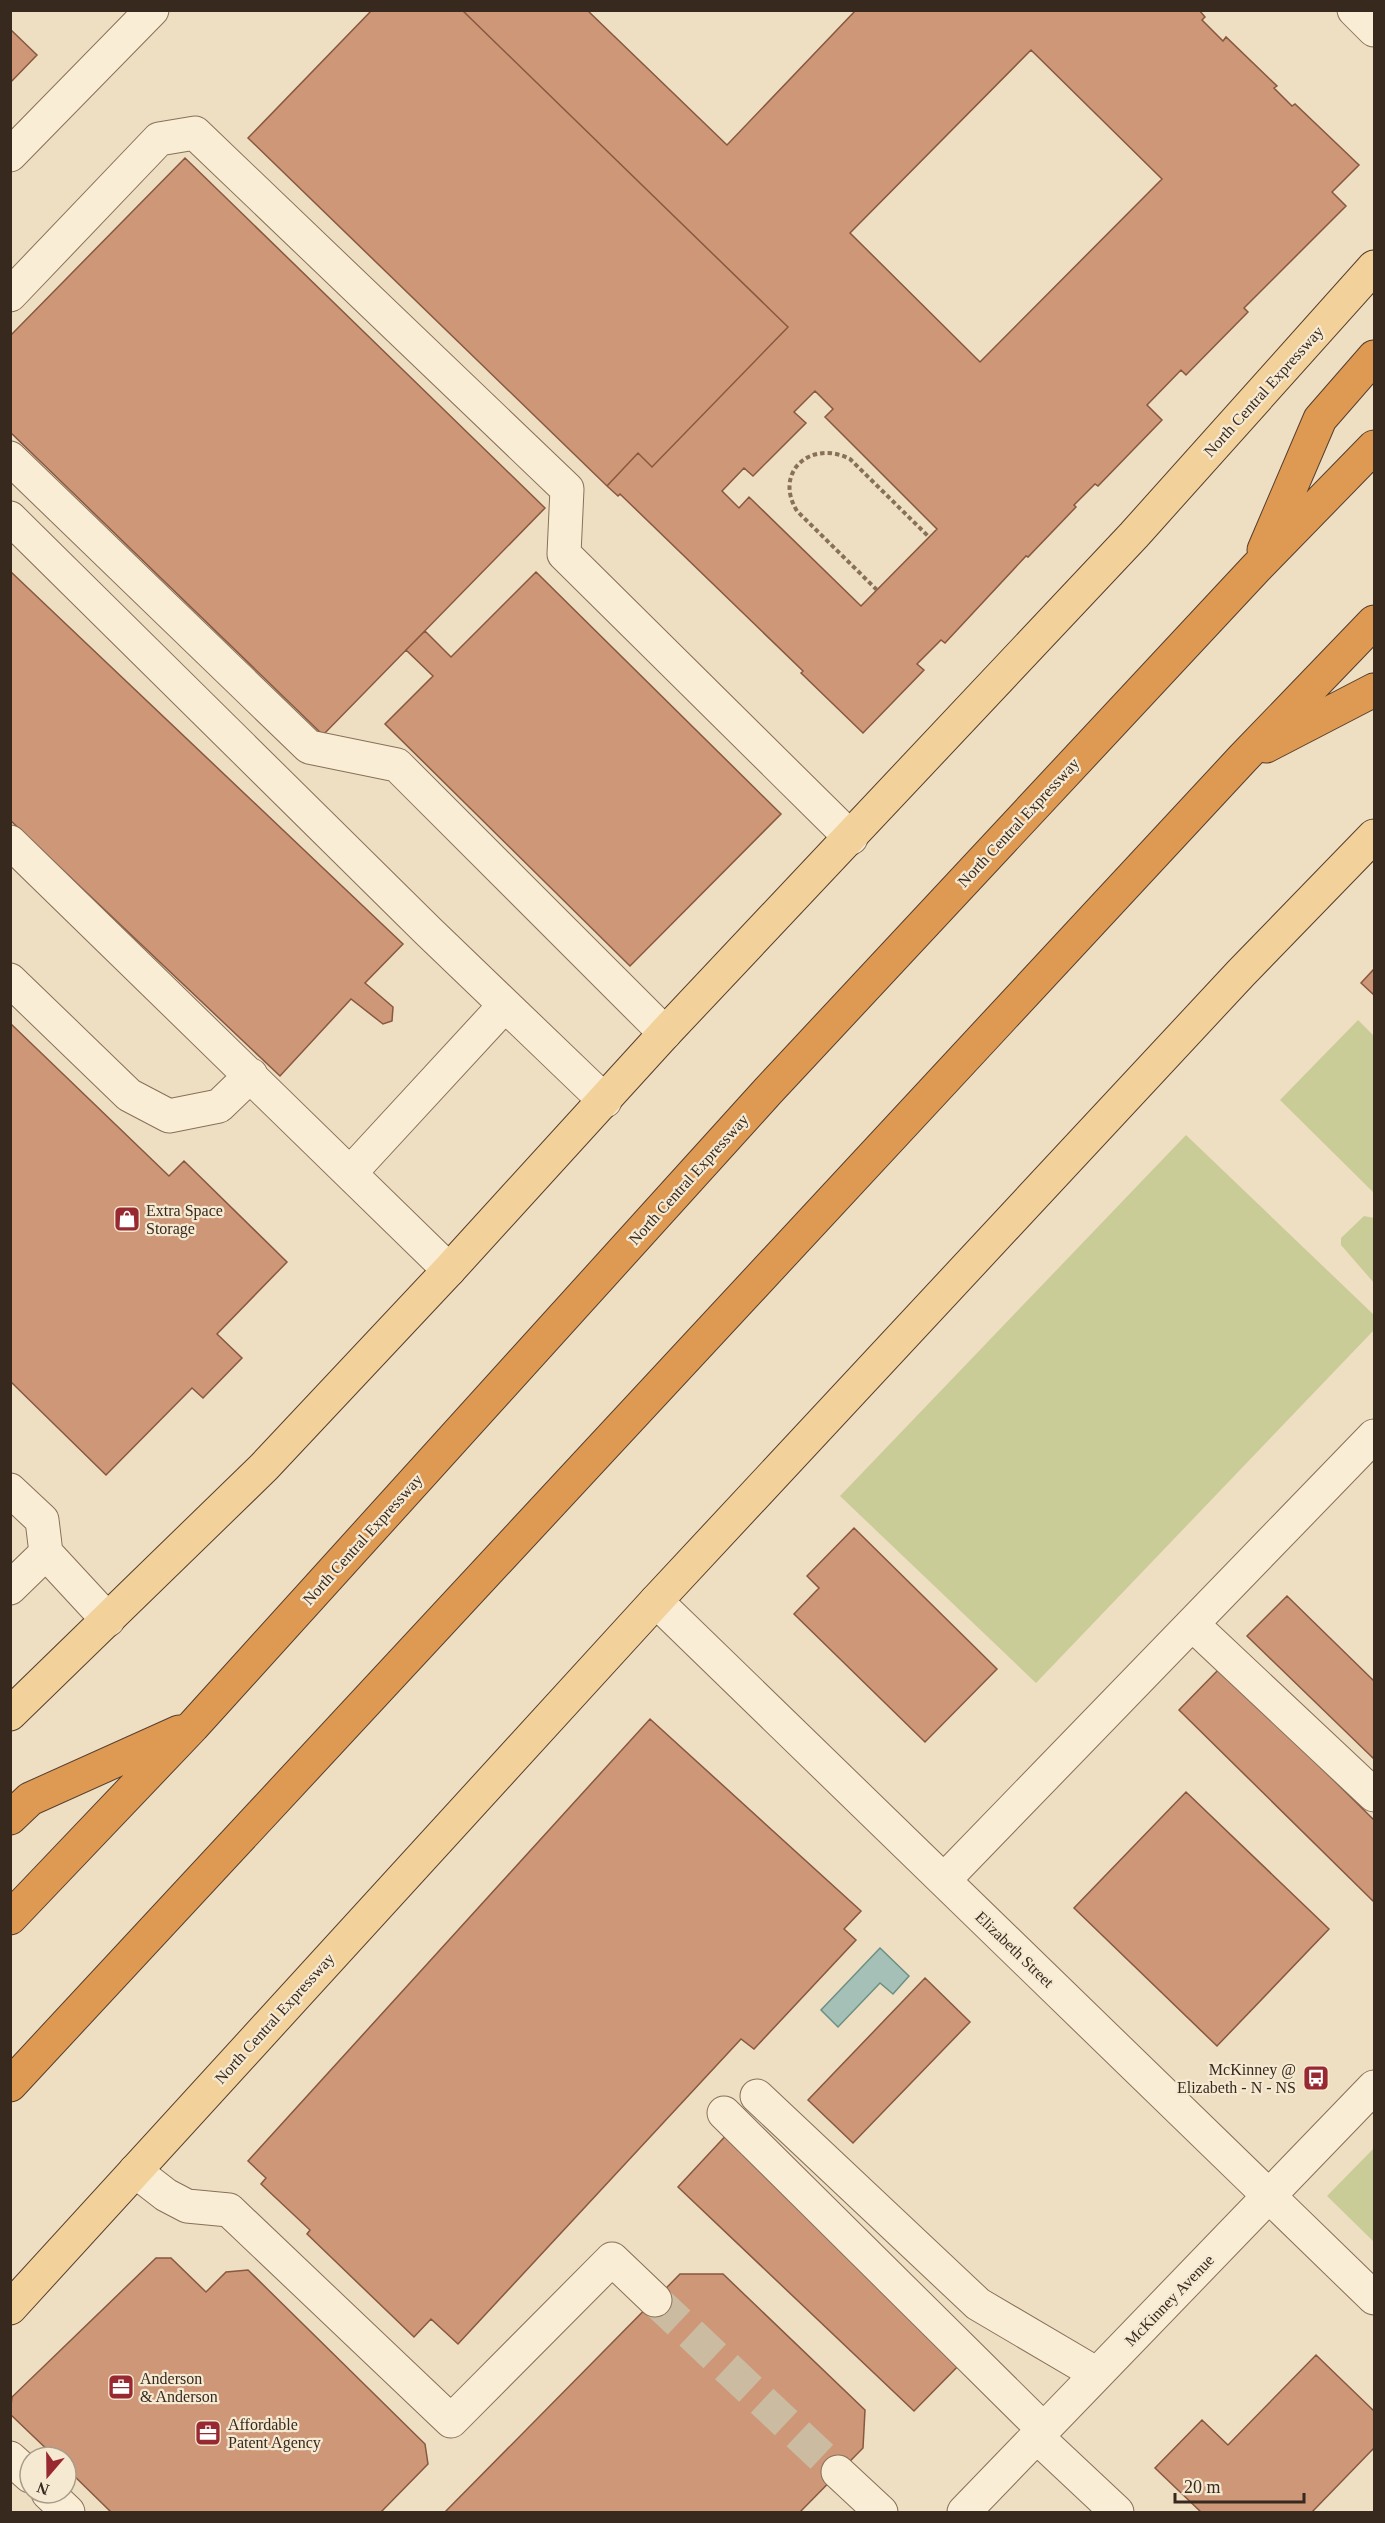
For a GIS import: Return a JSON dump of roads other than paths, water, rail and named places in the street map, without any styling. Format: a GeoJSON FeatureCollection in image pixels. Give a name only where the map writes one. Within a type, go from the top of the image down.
{"type":"FeatureCollection","features":[{"type":"Feature","properties":{"kind":"highway"},"geometry":{"type":"LineString","coordinates":[[1256,568],[1320,419],[1374,357]]}},
{"type":"Feature","properties":{"kind":"highway","name":"North Central Expressway"},"geometry":{"type":"LineString","coordinates":[[10,1918],[193,1726],[768,1091],[1256,568],[1374,447]]}},
{"type":"Feature","properties":{"kind":"highway"},"geometry":{"type":"LineString","coordinates":[[10,2085],[1243,758],[1374,622]]}},
{"type":"Feature","properties":{"kind":"highway"},"geometry":{"type":"LineString","coordinates":[[1243,758],[1374,690]]}},
{"type":"Feature","properties":{"kind":"highway"},"geometry":{"type":"LineString","coordinates":[[10,1818],[30,1799],[193,1726]]}},
{"type":"Feature","properties":{"kind":"main road","name":"North Central Expressway"},"geometry":{"type":"LineString","coordinates":[[10,1714],[264,1467],[449,1270],[665,1033],[1134,535],[1374,267]]}},
{"type":"Feature","properties":{"kind":"main road","name":"North Central Expressway"},"geometry":{"type":"LineString","coordinates":[[10,2307],[656,1601],[1233,981],[1374,836]]}},
{"type":"Feature","properties":{"kind":"street"},"geometry":{"type":"LineString","coordinates":[[10,155],[152,10]]}},
{"type":"Feature","properties":{"kind":"street"},"geometry":{"type":"LineString","coordinates":[[1354,10],[1374,30]]}},
{"type":"Feature","properties":{"kind":"street"},"geometry":{"type":"LineString","coordinates":[[10,295],[159,139],[195,133],[567,489],[564,554],[851,838]]}},
{"type":"Feature","properties":{"kind":"street"},"geometry":{"type":"LineString","coordinates":[[10,458],[309,747],[397,765],[665,1033]]}},
{"type":"Feature","properties":{"kind":"street"},"geometry":{"type":"LineString","coordinates":[[10,518],[605,1101]]}},
{"type":"Feature","properties":{"kind":"street"},"geometry":{"type":"LineString","coordinates":[[10,842],[449,1270]]}},
{"type":"Feature","properties":{"kind":"street"},"geometry":{"type":"LineString","coordinates":[[10,980],[129,1095],[169,1116],[219,1106],[251,1075]]}},
{"type":"Feature","properties":{"kind":"street"},"geometry":{"type":"LineString","coordinates":[[351,1172],[505,1005]]}},
{"type":"Feature","properties":{"kind":"street"},"geometry":{"type":"LineString","coordinates":[[944,1880],[1374,1436]]}},
{"type":"Feature","properties":{"kind":"street"},"geometry":{"type":"LineString","coordinates":[[10,1490],[42,1520],[46,1553],[108,1620]]}},
{"type":"Feature","properties":{"kind":"street"},"geometry":{"type":"LineString","coordinates":[[10,1588],[46,1553]]}},
{"type":"Feature","properties":{"kind":"street","name":"Elizabeth Street"},"geometry":{"type":"LineString","coordinates":[[656,1601],[1374,2298]]}},
{"type":"Feature","properties":{"kind":"street"},"geometry":{"type":"LineString","coordinates":[[1192,1624],[1374,1796]]}},
{"type":"Feature","properties":{"kind":"street","name":"McKinney Avenue"},"geometry":{"type":"LineString","coordinates":[[963,2512],[1374,2087]]}},
{"type":"Feature","properties":{"kind":"street"},"geometry":{"type":"LineString","coordinates":[[757,2096],[978,2304],[1097,2374]]}},
{"type":"Feature","properties":{"kind":"street"},"geometry":{"type":"LineString","coordinates":[[724,2113],[1117,2512]]}},
{"type":"Feature","properties":{"kind":"street"},"geometry":{"type":"LineString","coordinates":[[135,2171],[166,2195],[187,2206],[229,2210],[450,2421],[612,2259],[655,2300]]}},
{"type":"Feature","properties":{"kind":"street"},"geometry":{"type":"LineString","coordinates":[[838,2472],[881,2512]]}},
{"type":"Feature","properties":{"kind":"water"},"geometry":{"type":"Polygon","coordinates":[[[880,1948],[909,1976],[893,1994],[880,1983],[838,2027],[821,2010],[880,1948]]]}},
{"type":"Feature","properties":{"kind":"tunnel"},"geometry":{"type":"LineString","coordinates":[[655,2300],[838,2472]]}},
{"type":"Feature","properties":{"kind":"place","name":"Extra Space Storage"},"geometry":{"type":"Point","coordinates":[127,1219]}},
{"type":"Feature","properties":{"kind":"place","name":"McKinney @ Elizabeth - N - NS"},"geometry":{"type":"Point","coordinates":[1316,2078]}},
{"type":"Feature","properties":{"kind":"place","name":"Anderson & Anderson"},"geometry":{"type":"Point","coordinates":[121,2387]}},
{"type":"Feature","properties":{"kind":"place","name":"Affordable Patent Agency"},"geometry":{"type":"Point","coordinates":[208,2433]}}]}
